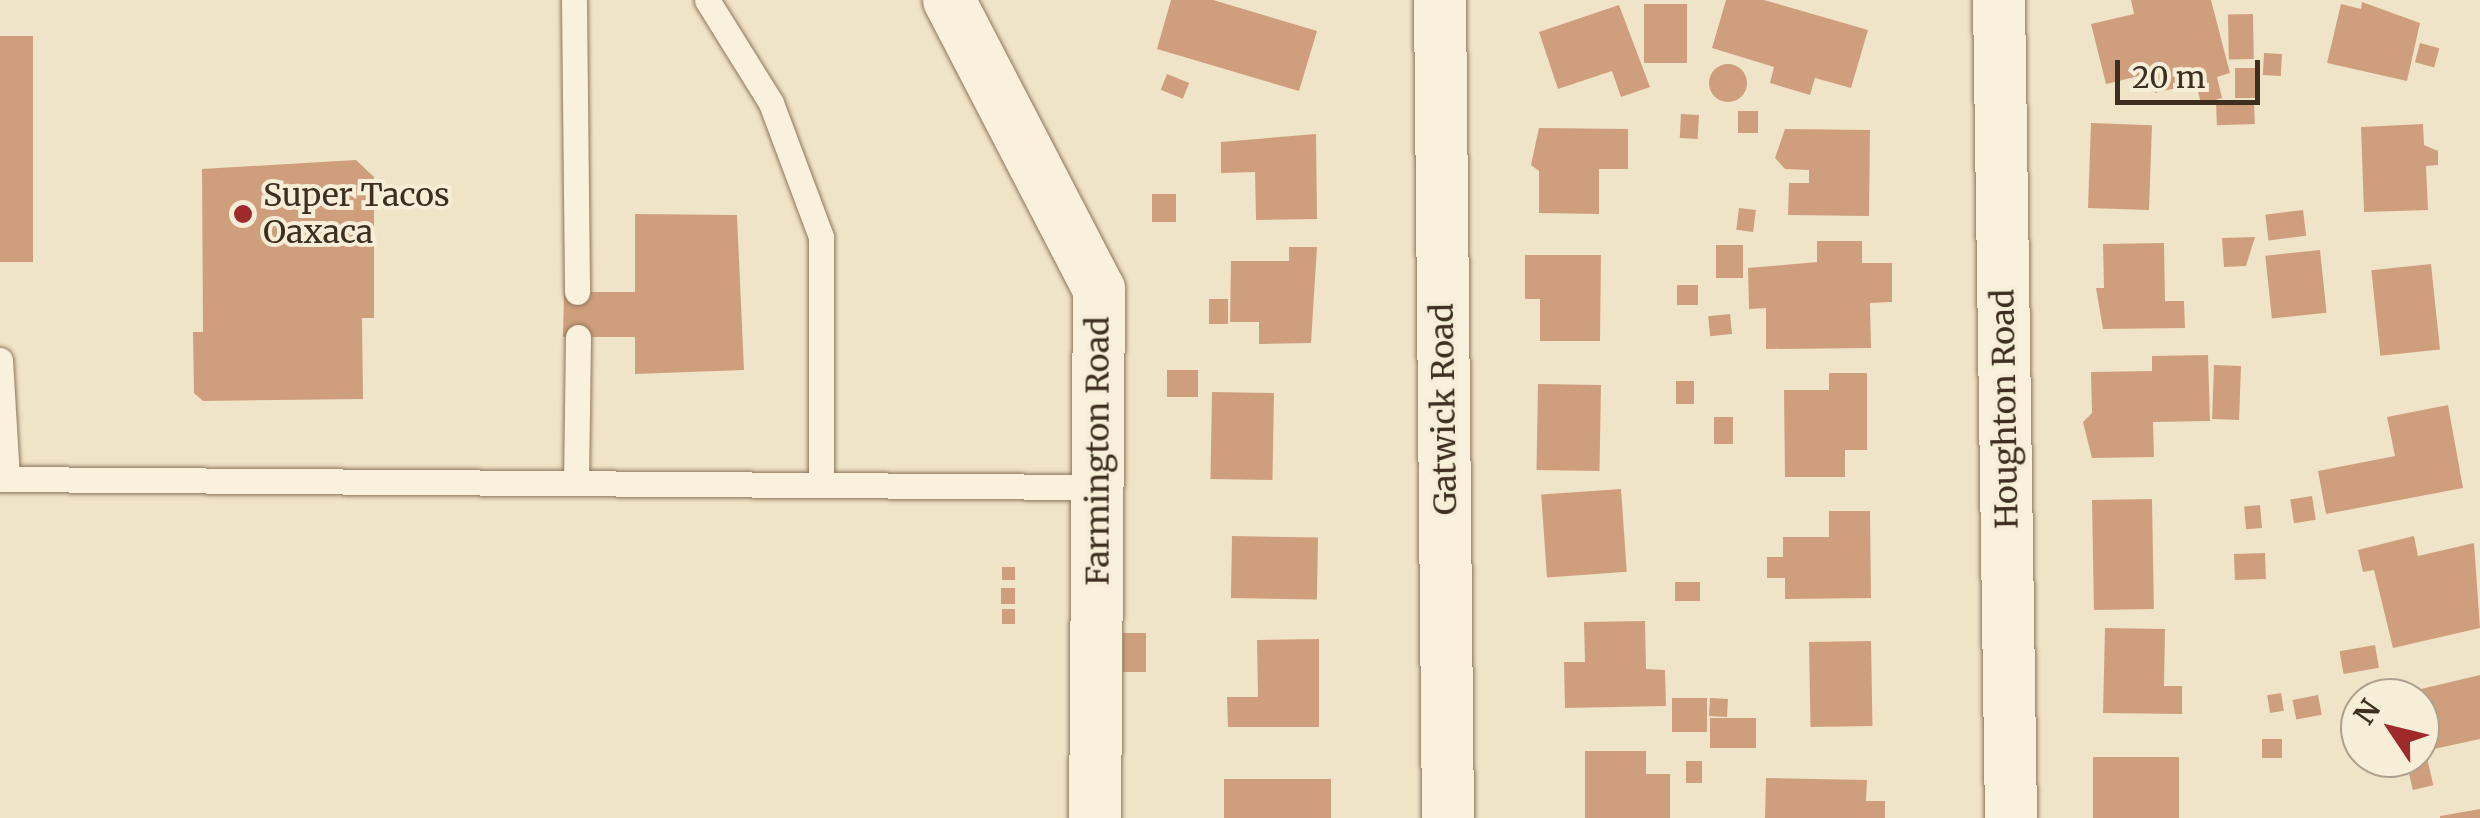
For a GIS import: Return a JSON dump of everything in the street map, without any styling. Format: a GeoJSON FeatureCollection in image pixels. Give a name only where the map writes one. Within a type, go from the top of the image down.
{"type":"FeatureCollection","features":[{"type":"Feature","properties":{"kind":"street","name":"Farmington Road"},"geometry":{"type":"LineString","coordinates":[[950,0],[1099,289],[1095,818]]}},
{"type":"Feature","properties":{"kind":"street","name":"Gatwick Road"},"geometry":{"type":"LineString","coordinates":[[1440,0],[1448,818]]}},
{"type":"Feature","properties":{"kind":"street","name":"Houghton Road"},"geometry":{"type":"LineString","coordinates":[[1999,0],[2011,818]]}},
{"type":"Feature","properties":{"kind":"lane"},"geometry":{"type":"LineString","coordinates":[[574,0],[577,292]]}},
{"type":"Feature","properties":{"kind":"lane"},"geometry":{"type":"LineString","coordinates":[[707,0],[771,103],[821,237],[821,482]]}},
{"type":"Feature","properties":{"kind":"lane"},"geometry":{"type":"LineString","coordinates":[[576,482],[578,337]]}},
{"type":"Feature","properties":{"kind":"lane"},"geometry":{"type":"LineString","coordinates":[[0,360],[4,479],[1098,487]]}},
{"type":"Feature","properties":{"kind":"building"},"geometry":{"type":"Polygon","coordinates":[[[1171,0],[1213,0],[1317,31],[1299,91],[1157,49],[1171,0]]]}},
{"type":"Feature","properties":{"kind":"building"},"geometry":{"type":"Polygon","coordinates":[[[1726,0],[1764,0],[1868,30],[1851,88],[1815,78],[1810,95],[1770,83],[1774,67],[1712,48],[1726,0]]]}},
{"type":"Feature","properties":{"kind":"building"},"geometry":{"type":"Polygon","coordinates":[[[2131,0],[2211,0],[2230,73],[2217,77],[2222,98],[2201,104],[2196,83],[2155,93],[2151,73],[2106,84],[2091,24],[2134,14],[2131,0]]]}},
{"type":"Feature","properties":{"kind":"building"},"geometry":{"type":"Polygon","coordinates":[[[2362,2],[2420,23],[2407,81],[2327,63],[2341,4],[2361,9],[2362,2]]]}},
{"type":"Feature","properties":{"kind":"building"},"geometry":{"type":"Polygon","coordinates":[[[1644,4],[1687,4],[1687,63],[1644,63],[1644,4]]]}},
{"type":"Feature","properties":{"kind":"building"},"geometry":{"type":"Polygon","coordinates":[[[1619,5],[1650,87],[1621,97],[1612,71],[1558,89],[1539,32],[1619,5]]]}},
{"type":"Feature","properties":{"kind":"building"},"geometry":{"type":"Polygon","coordinates":[[[2228,14],[2253,14],[2254,59],[2229,59],[2228,14]]]}},
{"type":"Feature","properties":{"kind":"building"},"geometry":{"type":"Polygon","coordinates":[[[0,36],[33,36],[33,262],[0,262],[0,36]]]}},
{"type":"Feature","properties":{"kind":"building"},"geometry":{"type":"Polygon","coordinates":[[[2420,43],[2439,48],[2434,67],[2415,62],[2420,43]]]}},
{"type":"Feature","properties":{"kind":"building"},"geometry":{"type":"Polygon","coordinates":[[[2264,53],[2282,54],[2281,76],[2263,75],[2264,53]]]}},
{"type":"Feature","properties":{"kind":"building"},"geometry":{"type":"Polygon","coordinates":[[[1728,64],[1741,70],[1747,83],[1741,96],[1728,102],[1715,96],[1709,83],[1715,70],[1728,64]]]}},
{"type":"Feature","properties":{"kind":"building"},"geometry":{"type":"Polygon","coordinates":[[[2235,68],[2255,68],[2255,98],[2235,98],[2235,68]]]}},
{"type":"Feature","properties":{"kind":"building"},"geometry":{"type":"Polygon","coordinates":[[[1167,74],[1189,83],[1183,99],[1161,90],[1167,74]]]}},
{"type":"Feature","properties":{"kind":"building"},"geometry":{"type":"Polygon","coordinates":[[[2254,100],[2255,124],[2217,125],[2216,101],[2254,100]]]}},
{"type":"Feature","properties":{"kind":"building"},"geometry":{"type":"Polygon","coordinates":[[[1738,111],[1758,111],[1758,133],[1738,133],[1738,111]]]}},
{"type":"Feature","properties":{"kind":"building"},"geometry":{"type":"Polygon","coordinates":[[[1681,114],[1699,115],[1698,139],[1680,138],[1681,114]]]}},
{"type":"Feature","properties":{"kind":"building"},"geometry":{"type":"Polygon","coordinates":[[[2091,123],[2152,125],[2149,210],[2088,208],[2091,123]]]}},
{"type":"Feature","properties":{"kind":"building"},"geometry":{"type":"Polygon","coordinates":[[[2423,124],[2424,145],[2438,151],[2438,165],[2426,166],[2428,210],[2364,212],[2361,127],[2423,124]]]}},
{"type":"Feature","properties":{"kind":"building"},"geometry":{"type":"Polygon","coordinates":[[[1539,128],[1628,129],[1628,169],[1599,169],[1599,214],[1539,213],[1539,171],[1531,165],[1539,128]]]}},
{"type":"Feature","properties":{"kind":"building"},"geometry":{"type":"Polygon","coordinates":[[[1785,129],[1870,130],[1869,216],[1788,215],[1789,183],[1809,183],[1809,170],[1785,169],[1775,158],[1785,129]]]}},
{"type":"Feature","properties":{"kind":"building"},"geometry":{"type":"Polygon","coordinates":[[[1316,134],[1317,219],[1256,220],[1255,172],[1221,173],[1221,142],[1316,134]]]}},
{"type":"Feature","properties":{"kind":"building"},"geometry":{"type":"Polygon","coordinates":[[[356,160],[374,177],[374,318],[362,318],[363,399],[203,401],[194,393],[193,332],[203,332],[202,169],[356,160]]]}},
{"type":"Feature","properties":{"kind":"building"},"geometry":{"type":"Polygon","coordinates":[[[1152,194],[1176,194],[1176,222],[1152,222],[1152,194]]]}},
{"type":"Feature","properties":{"kind":"building"},"geometry":{"type":"Polygon","coordinates":[[[1739,208],[1756,210],[1753,232],[1736,230],[1739,208]]]}},
{"type":"Feature","properties":{"kind":"building"},"geometry":{"type":"Polygon","coordinates":[[[2303,210],[2306,236],[2268,240],[2265,215],[2303,210]]]}},
{"type":"Feature","properties":{"kind":"building"},"geometry":{"type":"Polygon","coordinates":[[[635,214],[737,215],[744,370],[635,374],[635,337],[563,337],[564,292],[635,292],[635,214]]]}},
{"type":"Feature","properties":{"kind":"building"},"geometry":{"type":"Polygon","coordinates":[[[2255,237],[2246,266],[2224,267],[2222,238],[2255,237]]]}},
{"type":"Feature","properties":{"kind":"building"},"geometry":{"type":"Polygon","coordinates":[[[1817,241],[1862,241],[1862,263],[1892,263],[1892,302],[1870,303],[1871,348],[1766,349],[1766,308],[1749,309],[1748,268],[1817,262],[1817,241]]]}},
{"type":"Feature","properties":{"kind":"building"},"geometry":{"type":"Polygon","coordinates":[[[2164,243],[2165,301],[2184,301],[2185,328],[2103,329],[2096,288],[2104,288],[2103,244],[2164,243]]]}},
{"type":"Feature","properties":{"kind":"building"},"geometry":{"type":"Polygon","coordinates":[[[1716,245],[1743,245],[1743,278],[1716,278],[1716,245]]]}},
{"type":"Feature","properties":{"kind":"building"},"geometry":{"type":"Polygon","coordinates":[[[1289,247],[1317,247],[1311,343],[1259,344],[1259,322],[1230,322],[1231,261],[1289,261],[1289,247]]]}},
{"type":"Feature","properties":{"kind":"building"},"geometry":{"type":"Polygon","coordinates":[[[2320,250],[2327,313],[2272,318],[2265,256],[2320,250]]]}},
{"type":"Feature","properties":{"kind":"building"},"geometry":{"type":"Polygon","coordinates":[[[1525,255],[1601,255],[1600,341],[1540,341],[1540,299],[1525,299],[1525,255]]]}},
{"type":"Feature","properties":{"kind":"building"},"geometry":{"type":"Polygon","coordinates":[[[2431,264],[2440,350],[2380,356],[2371,270],[2431,264]]]}},
{"type":"Feature","properties":{"kind":"building"},"geometry":{"type":"Polygon","coordinates":[[[1677,285],[1698,285],[1698,305],[1677,305],[1677,285]]]}},
{"type":"Feature","properties":{"kind":"building"},"geometry":{"type":"Polygon","coordinates":[[[1209,299],[1228,299],[1228,324],[1209,324],[1209,299]]]}},
{"type":"Feature","properties":{"kind":"building"},"geometry":{"type":"Polygon","coordinates":[[[1730,314],[1732,334],[1710,336],[1708,316],[1730,314]]]}},
{"type":"Feature","properties":{"kind":"building"},"geometry":{"type":"Polygon","coordinates":[[[2208,355],[2210,421],[2153,422],[2154,457],[2092,458],[2083,422],[2092,413],[2091,372],[2152,371],[2152,356],[2208,355]]]}},
{"type":"Feature","properties":{"kind":"building"},"geometry":{"type":"Polygon","coordinates":[[[2214,365],[2241,366],[2239,420],[2212,419],[2214,365]]]}},
{"type":"Feature","properties":{"kind":"building"},"geometry":{"type":"Polygon","coordinates":[[[1167,370],[1198,370],[1198,397],[1167,397],[1167,370]]]}},
{"type":"Feature","properties":{"kind":"building"},"geometry":{"type":"Polygon","coordinates":[[[1829,373],[1867,373],[1867,450],[1845,450],[1845,477],[1785,477],[1784,390],[1829,390],[1829,373]]]}},
{"type":"Feature","properties":{"kind":"building"},"geometry":{"type":"Polygon","coordinates":[[[1676,381],[1694,381],[1694,404],[1676,404],[1676,381]]]}},
{"type":"Feature","properties":{"kind":"building"},"geometry":{"type":"Polygon","coordinates":[[[1538,384],[1601,385],[1599,471],[1536,470],[1538,384]]]}},
{"type":"Feature","properties":{"kind":"building"},"geometry":{"type":"Polygon","coordinates":[[[1212,392],[1274,393],[1272,480],[1210,479],[1212,392]]]}},
{"type":"Feature","properties":{"kind":"building"},"geometry":{"type":"Polygon","coordinates":[[[2448,405],[2463,488],[2326,514],[2318,471],[2395,456],[2387,417],[2448,405]]]}},
{"type":"Feature","properties":{"kind":"building"},"geometry":{"type":"Polygon","coordinates":[[[1714,417],[1733,417],[1733,444],[1714,444],[1714,417]]]}},
{"type":"Feature","properties":{"kind":"building"},"geometry":{"type":"Polygon","coordinates":[[[1621,489],[1627,572],[1547,577],[1541,495],[1621,489]]]}},
{"type":"Feature","properties":{"kind":"building"},"geometry":{"type":"Polygon","coordinates":[[[2312,496],[2316,520],[2294,523],[2290,499],[2312,496]]]}},
{"type":"Feature","properties":{"kind":"building"},"geometry":{"type":"Polygon","coordinates":[[[2152,499],[2154,609],[2094,610],[2092,500],[2152,499]]]}},
{"type":"Feature","properties":{"kind":"building"},"geometry":{"type":"Polygon","coordinates":[[[2260,505],[2262,528],[2246,529],[2244,506],[2260,505]]]}},
{"type":"Feature","properties":{"kind":"building"},"geometry":{"type":"Polygon","coordinates":[[[1829,511],[1870,511],[1871,598],[1785,599],[1785,578],[1767,578],[1767,557],[1783,557],[1783,537],[1829,537],[1829,511]]]}},
{"type":"Feature","properties":{"kind":"building"},"geometry":{"type":"Polygon","coordinates":[[[1232,536],[1318,538],[1317,599],[1231,598],[1232,536]]]}},
{"type":"Feature","properties":{"kind":"building"},"geometry":{"type":"Polygon","coordinates":[[[2414,536],[2418,556],[2474,543],[2480,628],[2393,648],[2374,570],[2363,572],[2358,550],[2414,536]]]}},
{"type":"Feature","properties":{"kind":"building"},"geometry":{"type":"Polygon","coordinates":[[[2265,553],[2266,579],[2235,580],[2234,554],[2265,553]]]}},
{"type":"Feature","properties":{"kind":"building"},"geometry":{"type":"Polygon","coordinates":[[[1002,567],[1015,567],[1015,580],[1002,580],[1002,567]]]}},
{"type":"Feature","properties":{"kind":"building"},"geometry":{"type":"Polygon","coordinates":[[[1675,582],[1700,582],[1700,601],[1675,601],[1675,582]]]}},
{"type":"Feature","properties":{"kind":"building"},"geometry":{"type":"Polygon","coordinates":[[[1001,588],[1015,588],[1015,604],[1001,604],[1001,588]]]}},
{"type":"Feature","properties":{"kind":"building"},"geometry":{"type":"Polygon","coordinates":[[[1002,609],[1015,609],[1015,624],[1002,624],[1002,609]]]}},
{"type":"Feature","properties":{"kind":"building"},"geometry":{"type":"Polygon","coordinates":[[[1645,621],[1646,669],[1665,670],[1666,706],[1565,708],[1564,662],[1585,662],[1584,622],[1645,621]]]}},
{"type":"Feature","properties":{"kind":"building"},"geometry":{"type":"Polygon","coordinates":[[[2105,628],[2165,629],[2164,686],[2182,686],[2182,714],[2103,713],[2105,628]]]}},
{"type":"Feature","properties":{"kind":"building"},"geometry":{"type":"Polygon","coordinates":[[[1123,633],[1146,633],[1146,672],[1123,672],[1123,633]]]}},
{"type":"Feature","properties":{"kind":"building"},"geometry":{"type":"Polygon","coordinates":[[[1319,639],[1319,727],[1228,727],[1227,697],[1258,697],[1257,640],[1319,639]]]}},
{"type":"Feature","properties":{"kind":"building"},"geometry":{"type":"Polygon","coordinates":[[[1871,641],[1872,726],[1810,727],[1809,642],[1871,641]]]}},
{"type":"Feature","properties":{"kind":"building"},"geometry":{"type":"Polygon","coordinates":[[[2375,645],[2379,668],[2344,674],[2340,651],[2375,645]]]}},
{"type":"Feature","properties":{"kind":"building"},"geometry":{"type":"Polygon","coordinates":[[[2480,675],[2480,739],[2440,748],[2440,684],[2480,675]]]}},
{"type":"Feature","properties":{"kind":"building"},"geometry":{"type":"Polygon","coordinates":[[[2281,693],[2284,711],[2270,713],[2267,695],[2281,693]]]}},
{"type":"Feature","properties":{"kind":"building"},"geometry":{"type":"Polygon","coordinates":[[[2318,695],[2322,715],[2296,720],[2292,700],[2318,695]]]}},
{"type":"Feature","properties":{"kind":"building"},"geometry":{"type":"Polygon","coordinates":[[[1672,698],[1707,698],[1707,732],[1672,732],[1672,698]]]}},
{"type":"Feature","properties":{"kind":"building"},"geometry":{"type":"Polygon","coordinates":[[[1710,698],[1728,699],[1727,717],[1709,716],[1710,698]]]}},
{"type":"Feature","properties":{"kind":"building"},"geometry":{"type":"Polygon","coordinates":[[[1710,718],[1756,718],[1756,748],[1710,748],[1710,718]]]}},
{"type":"Feature","properties":{"kind":"building"},"geometry":{"type":"Polygon","coordinates":[[[2262,739],[2282,739],[2282,758],[2262,758],[2262,739]]]}},
{"type":"Feature","properties":{"kind":"building"},"geometry":{"type":"Polygon","coordinates":[[[1585,751],[1646,751],[1646,774],[1670,774],[1670,818],[1585,818],[1585,751]]]}},
{"type":"Feature","properties":{"kind":"building"},"geometry":{"type":"Polygon","coordinates":[[[2093,757],[2179,757],[2179,818],[2093,818],[2093,757]]]}},
{"type":"Feature","properties":{"kind":"building"},"geometry":{"type":"Polygon","coordinates":[[[1686,761],[1702,761],[1702,783],[1686,783],[1686,761]]]}},
{"type":"Feature","properties":{"kind":"building"},"geometry":{"type":"Polygon","coordinates":[[[1766,778],[1867,780],[1866,801],[1885,801],[1885,818],[1765,818],[1766,778]]]}},
{"type":"Feature","properties":{"kind":"building"},"geometry":{"type":"Polygon","coordinates":[[[2410,778],[2432,778],[2433,785],[2413,790],[2410,778]]]}},
{"type":"Feature","properties":{"kind":"building"},"geometry":{"type":"Polygon","coordinates":[[[1224,779],[1331,779],[1331,818],[1224,818],[1224,779]]]}},
{"type":"Feature","properties":{"kind":"building"},"geometry":{"type":"Polygon","coordinates":[[[2480,809],[2480,818],[2440,818],[2440,816],[2480,809]]]}},
{"type":"Feature","properties":{"kind":"place","name":"Super Tacos Oaxaca"},"geometry":{"type":"Point","coordinates":[243,214]}}]}
